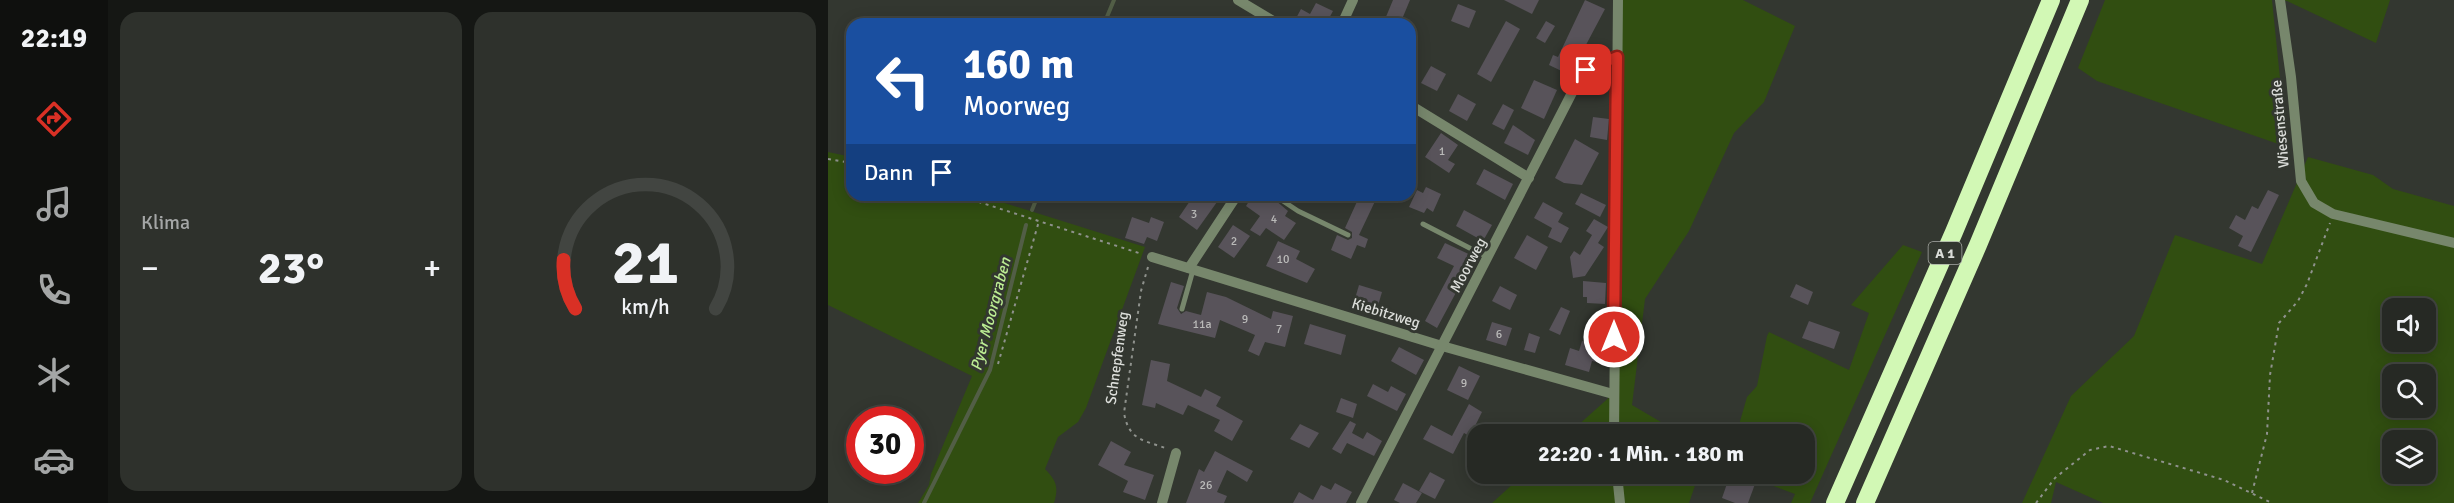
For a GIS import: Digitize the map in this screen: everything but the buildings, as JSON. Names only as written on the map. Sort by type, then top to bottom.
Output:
[{"type":"highway","name":"A 1","points":[[1835,503],[1959,221],[2051,0]]},
{"type":"highway","name":"A 1","points":[[1865,503],[2029,126],[2080,0]]},
{"type":"street","points":[[1238,0],[1268,18]]},
{"type":"street","points":[[1345,18],[1353,0]]},
{"type":"street","points":[[1614,424],[1618,0]]},
{"type":"street","name":"Wiesenstraße","points":[[2280,0],[2291,77],[2301,181],[2314,203],[2333,214],[2454,243]]},
{"type":"street","name":"Moorweg","points":[[1361,503],[1561,113],[1586,70],[1617,57]]},
{"type":"street","points":[[1416,109],[1529,178]]},
{"type":"street","points":[[1191,268],[1233,201]]},
{"type":"street","name":"Kiebitzweg","points":[[1152,257],[1442,346],[1613,394]]},
{"type":"street","points":[[1162,503],[1176,453]]},
{"type":"street","points":[[1618,484],[1620,503]]},
{"type":"lane","points":[[1283,201],[1298,211],[1348,235]]},
{"type":"lane","points":[[1423,224],[1488,258]]},
{"type":"lane","points":[[1182,309],[1191,268]]},
{"type":"path","points":[[828,159],[846,162]]},
{"type":"path","points":[[976,201],[1152,257]]},
{"type":"path","points":[[2252,493],[2267,434],[2270,375],[2279,323],[2298,301],[2307,284],[2333,214]]},
{"type":"path","points":[[998,364],[1039,221]]},
{"type":"path","name":"Schnepfenweg","points":[[1152,257],[1142,291],[1124,413],[1126,425],[1132,436],[1176,453]]},
{"type":"path","points":[[2036,503],[2055,478],[2090,450],[2109,446],[2224,480],[2272,503]]},
{"type":"green space","points":[[1618,0],[1743,0],[1795,26],[1764,102],[1734,133],[1689,231],[1645,299],[1632,405],[1664,424],[1579,424],[1613,394]]},
{"type":"green space","points":[[2105,0],[2272,0],[2287,147],[2097,81],[2078,68]]},
{"type":"green space","points":[[2276,0],[2390,0],[2376,43],[2287,1]]},
{"type":"green space","points":[[828,152],[846,156],[846,201],[998,201],[1145,247],[1086,408],[1078,422],[1058,437],[1045,469],[1056,484],[1054,503],[918,503],[929,485],[931,474],[972,376],[828,305]]},
{"type":"green space","points":[[2308,157],[2373,175],[2393,189],[2454,206],[2454,503],[2103,503],[2056,482],[2051,503],[2022,503],[2071,396],[2134,336],[2175,235],[2262,264]]},
{"type":"green space","points":[[1903,245],[1922,252],[1810,503],[1791,503],[1795,494],[1768,484],[1815,484],[1815,424],[1739,424],[1747,397],[1757,386],[1769,332],[1849,370],[1869,313],[1851,305]]},
{"type":"green space","points":[[1513,484],[1696,484],[1689,503],[1492,503]]},
{"type":"waterway","name":"Pyer Moorgraben","points":[[1106,18],[1114,0]]},
{"type":"waterway","name":"Pyer Moorgraben","points":[[1032,210],[1036,201]]},
{"type":"waterway","name":"Pyer Moorgraben","points":[[924,503],[990,370],[1026,225]]},
{"type":"route","points":[[1586,70],[1593,65],[1617,57],[1614,337]]}]
